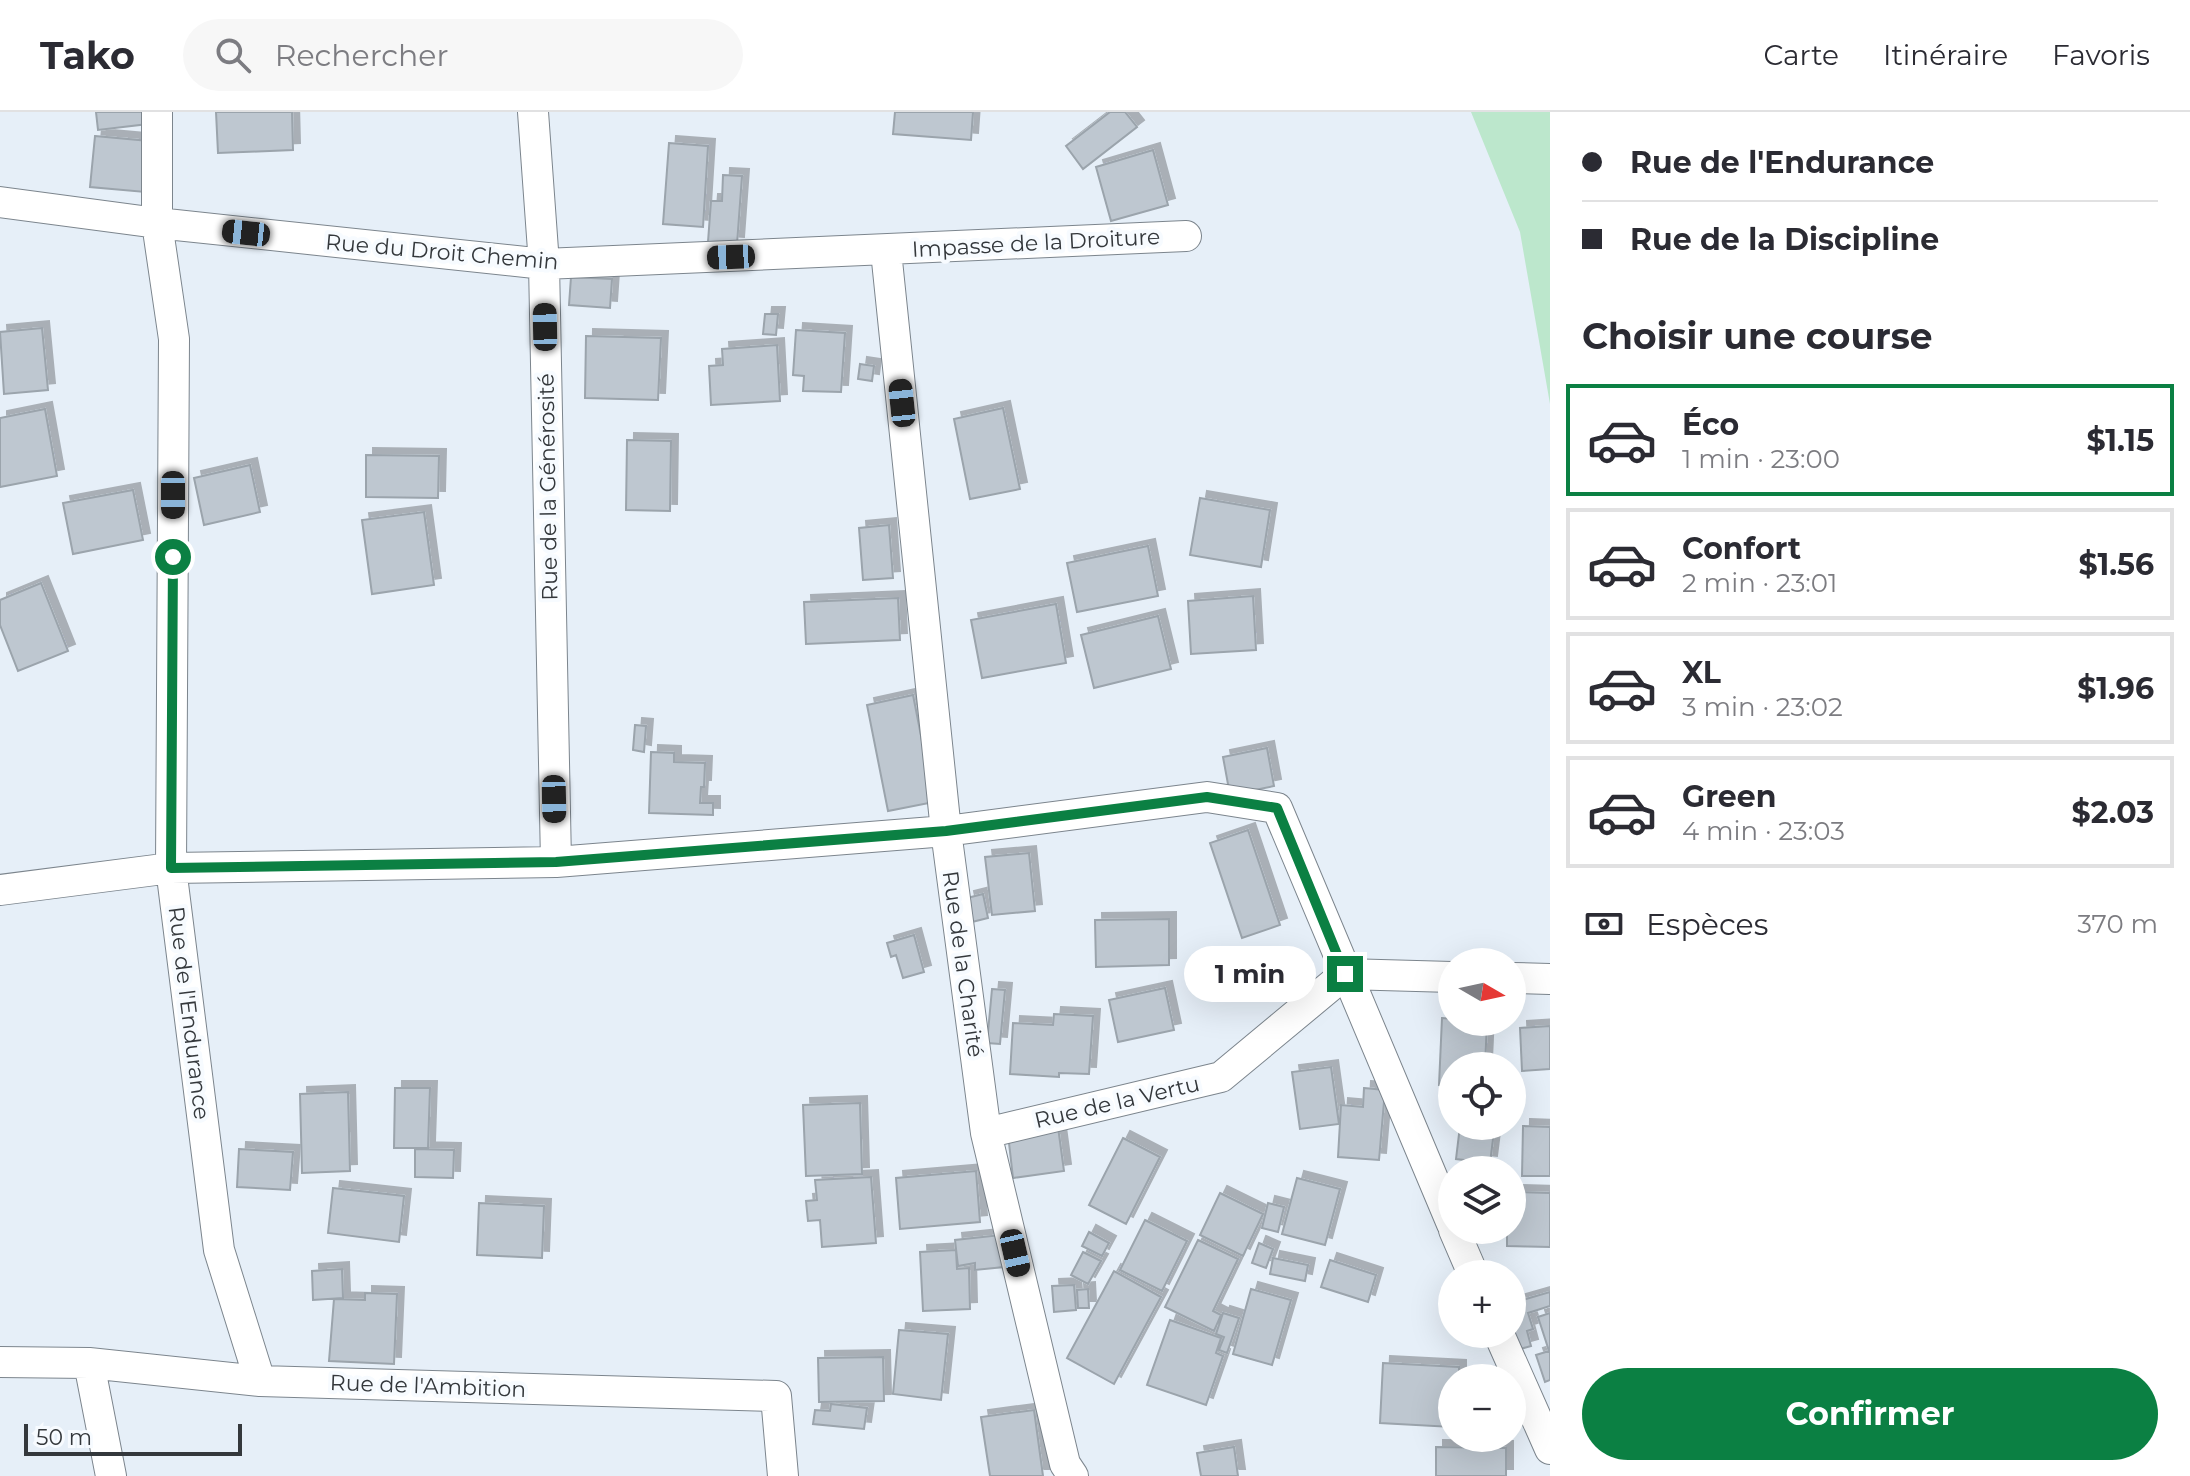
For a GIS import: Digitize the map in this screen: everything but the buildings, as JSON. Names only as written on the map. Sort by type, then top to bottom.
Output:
[{"type":"street","name":"Rue de l'Endurance","points":[[157,112],[157,223],[174,339],[171,868],[219,1250],[260,1381]]},
{"type":"street","name":"Rue de la Générosité","points":[[533,112],[544,264],[556,862]]},
{"type":"street","name":"Rue du Droit Chemin","points":[[0,202],[157,223],[544,264],[886,251]]},
{"type":"street","name":"Impasse de la Droiture","points":[[886,251],[1186,236]]},
{"type":"street","name":"Rue de la Charité","points":[[886,251],[946,831],[986,1133],[1065,1464],[1073,1476]]},
{"type":"street","points":[[0,890],[171,868],[556,862],[946,831],[1207,797],[1277,808],[1438,1191]]},
{"type":"street","points":[[1345,974],[1438,977]]},
{"type":"street","name":"Rue de la Vertu","points":[[986,1133],[1221,1077],[1345,974]]},
{"type":"street","points":[[1526,978],[1550,979]]},
{"type":"street","points":[[1507,1348],[1544,1417],[1550,1449]]},
{"type":"street","name":"Rue de l'Ambition","points":[[0,1362],[89,1363],[260,1381],[776,1396],[783,1476]]},
{"type":"street","points":[[89,1363],[111,1476]]},
{"type":"green space","points":[[1471,112],[1550,112],[1550,404],[1520,232]]},
{"type":"route","points":[[173,557],[171,868],[556,862],[946,831],[1207,797],[1277,808],[1345,974]]}]
